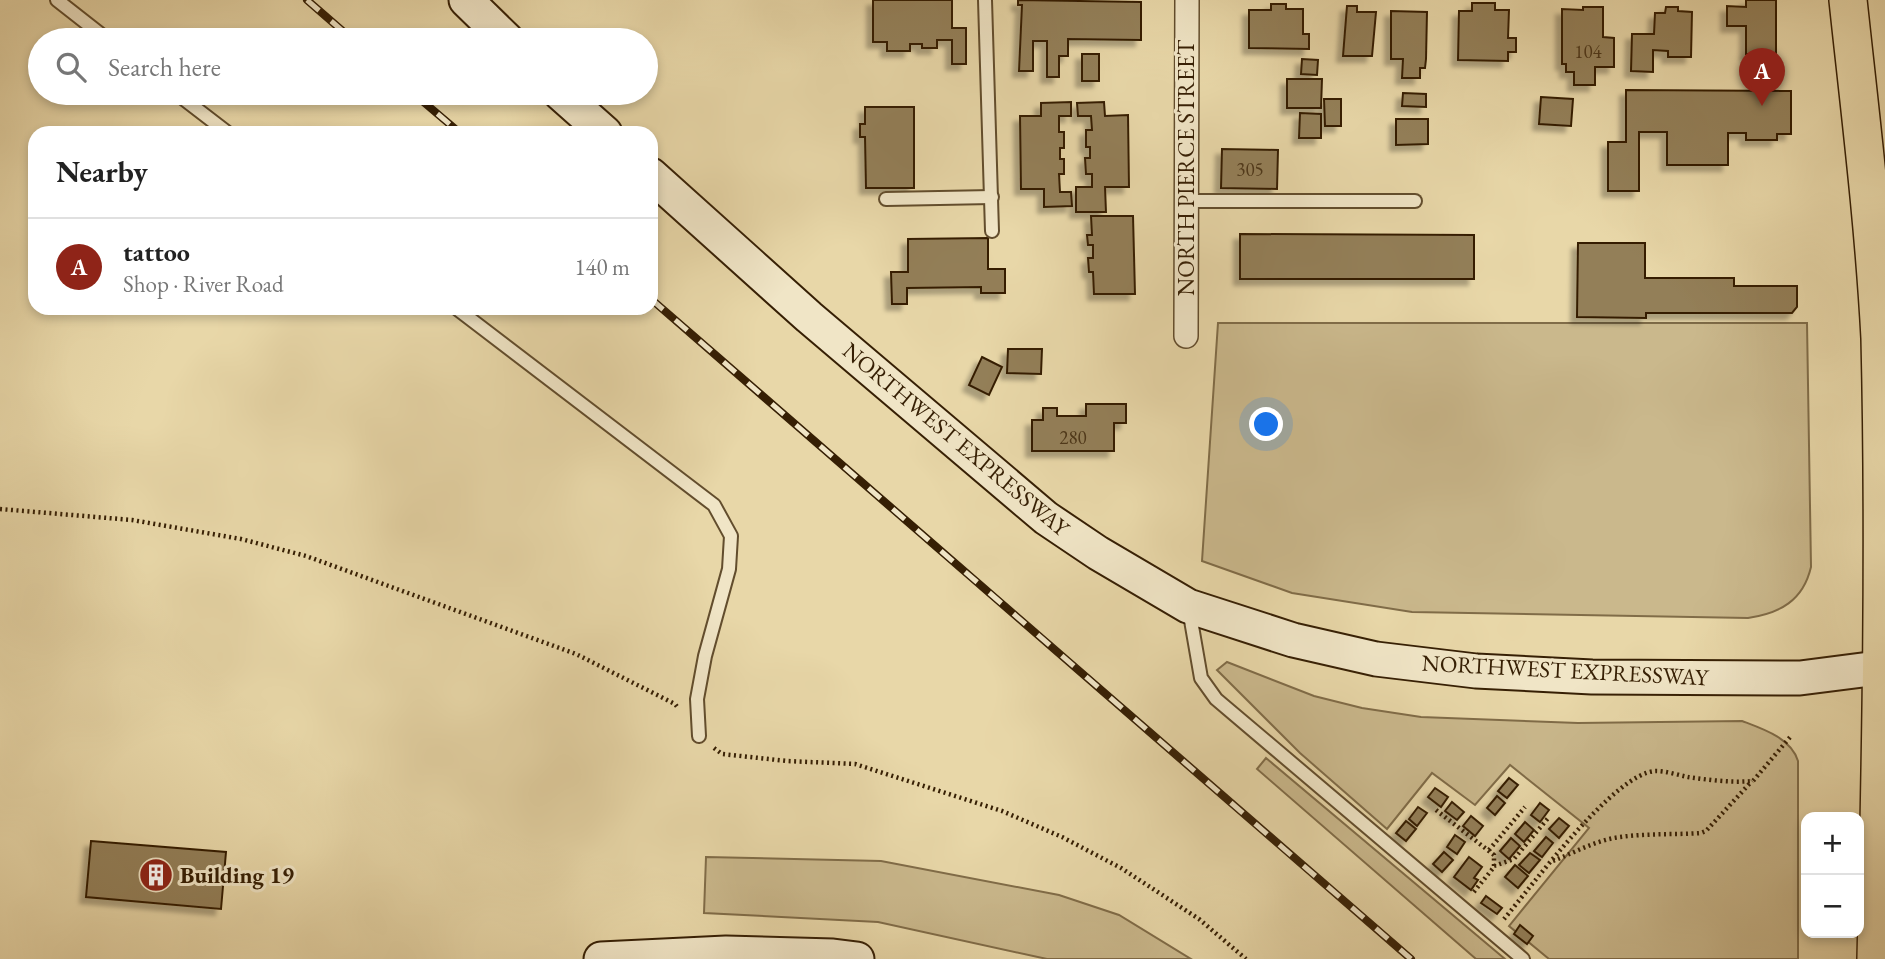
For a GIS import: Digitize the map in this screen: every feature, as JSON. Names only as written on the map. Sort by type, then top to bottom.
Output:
[{"type":"main road","points":[[466,0],[495,28]]},
{"type":"main road","points":[[1849,0],[1882,337],[1884,667],[1876,959]]},
{"type":"main road","points":[[574,105],[597,126]]},
{"type":"main road","name":"NORTHWEST EXPRESSWAY","points":[[658,181],[809,317],[1046,518],[1098,553],[1188,606],[1293,640],[1376,659],[1476,671],[1592,677],[1800,678],[1884,667]]},
{"type":"main road","points":[[601,959],[726,953],[857,959]]},
{"type":"street","name":"NORTH PIERCE STREET","points":[[1186,336],[1187,0]]},
{"type":"lane","points":[[57,0],[93,28]]},
{"type":"lane","points":[[985,0],[992,231]]},
{"type":"lane","points":[[192,105],[219,126]]},
{"type":"lane","points":[[886,199],[992,197]]},
{"type":"lane","points":[[1186,201],[1415,201]]},
{"type":"lane","points":[[465,315],[714,505],[731,536],[729,569],[705,656],[697,699],[699,736]]},
{"type":"lane","points":[[1188,606],[1201,678],[1216,699],[1523,959]]},
{"type":"path","points":[[0,509],[132,520],[241,539],[306,556],[576,654],[675,704],[699,736],[722,754],[787,761],[855,764],[1002,811],[1062,837],[1121,868],[1199,919],[1246,959]]},
{"type":"path","points":[[1552,862],[1592,844],[1614,838],[1706,831],[1791,736]]},
{"type":"path","points":[[1492,933],[1592,815],[1623,785],[1655,771],[1691,777],[1753,781]]},
{"type":"path","points":[[1489,850],[1525,807]]},
{"type":"path","points":[[1436,810],[1489,850],[1494,855],[1494,867]]},
{"type":"path","points":[[1462,907],[1494,867],[1514,859],[1549,817]]},
{"type":"shaded area","points":[[1218,323],[1807,323],[1811,567],[1807,579],[1796,597],[1780,609],[1748,618],[1412,612],[1292,593],[1202,561]]},
{"type":"shaded area","points":[[1227,662],[1314,696],[1362,708],[1421,717],[1578,723],[1742,721],[1767,731],[1783,740],[1798,761],[1798,959],[1549,959],[1509,926],[1589,828],[1510,765],[1475,805],[1432,773],[1387,829],[1300,753],[1217,670]]},
{"type":"shaded area","points":[[1266,758],[1505,959],[1476,959],[1257,769]]},
{"type":"shaded area","points":[[706,857],[881,861],[1059,895],[1119,915],[1191,959],[1047,959],[878,922],[704,913]]},
{"type":"building","points":[[873,0],[952,0],[952,28],[966,28],[966,64],[952,64],[952,40],[937,40],[937,48],[922,48],[922,44],[910,44],[910,51],[887,51],[887,42],[873,42]]},
{"type":"building","points":[[1018,0],[1141,2],[1141,40],[1068,39],[1068,56],[1059,56],[1059,77],[1047,77],[1047,41],[1033,41],[1033,71],[1019,71],[1022,5],[1018,5]]},
{"type":"building","points":[[1746,0],[1776,0],[1776,54],[1746,54],[1746,26],[1727,26],[1727,6],[1746,7]]},
{"type":"building","points":[[1472,3],[1495,3],[1495,10],[1509,10],[1508,38],[1516,38],[1516,52],[1508,52],[1508,61],[1458,60],[1459,11],[1472,11]]},
{"type":"building","points":[[1271,4],[1286,4],[1286,9],[1303,9],[1303,34],[1309,34],[1309,49],[1249,48],[1249,10],[1271,10]]},
{"type":"building","points":[[1347,6],[1357,6],[1357,12],[1376,12],[1372,56],[1343,56]]},
{"type":"building","points":[[1583,7],[1603,7],[1603,37],[1614,38],[1614,67],[1595,67],[1595,85],[1574,85],[1574,72],[1566,72],[1566,64],[1562,64],[1562,9],[1583,10]]},
{"type":"building","points":[[1666,7],[1678,7],[1678,11],[1692,12],[1691,57],[1668,57],[1668,51],[1653,50],[1653,72],[1631,71],[1632,34],[1654,34],[1655,13],[1665,13]]},
{"type":"building","points":[[1391,11],[1427,12],[1426,59],[1425,68],[1420,68],[1420,78],[1402,78],[1403,59],[1391,59]]},
{"type":"building","points":[[1082,54],[1099,54],[1099,81],[1082,81]]},
{"type":"building","points":[[1302,59],[1318,60],[1317,75],[1301,74]]},
{"type":"building","points":[[1287,79],[1322,79],[1321,108],[1287,108]]},
{"type":"building","points":[[1626,90],[1791,91],[1791,134],[1777,134],[1777,140],[1746,140],[1746,133],[1728,133],[1728,165],[1667,165],[1667,132],[1639,132],[1639,191],[1608,191],[1608,142],[1626,142]]},
{"type":"building","points":[[1403,93],[1426,94],[1426,107],[1402,106]]},
{"type":"building","points":[[1541,97],[1573,99],[1571,126],[1539,124]]},
{"type":"building","points":[[1324,99],[1341,99],[1341,126],[1325,126]]},
{"type":"building","points":[[1071,102],[1071,116],[1059,116],[1059,132],[1064,132],[1064,148],[1060,148],[1060,159],[1064,159],[1064,174],[1059,174],[1060,192],[1071,192],[1072,206],[1044,207],[1044,189],[1021,189],[1020,116],[1041,116],[1041,103]]},
{"type":"building","points":[[1104,102],[1105,116],[1128,115],[1129,187],[1105,187],[1106,212],[1076,212],[1076,187],[1092,187],[1092,174],[1086,174],[1085,158],[1090,158],[1090,147],[1086,147],[1086,130],[1092,130],[1091,116],[1078,116],[1077,103]]},
{"type":"building","points":[[865,107],[914,107],[914,188],[866,188],[865,137],[860,137],[860,124],[865,124]]},
{"type":"building","points":[[1300,113],[1321,114],[1321,138],[1299,138]]},
{"type":"building","points":[[1396,119],[1428,119],[1428,144],[1396,145]]},
{"type":"building","points":[[1222,149],[1278,150],[1277,189],[1221,188]]},
{"type":"building","points":[[1091,216],[1133,216],[1135,294],[1094,294],[1093,272],[1089,272],[1088,258],[1093,258],[1093,245],[1088,245],[1087,235],[1092,235]]},
{"type":"building","points":[[1240,234],[1474,235],[1474,279],[1240,279]]},
{"type":"building","points":[[988,238],[988,269],[1005,269],[1005,293],[981,293],[981,287],[907,288],[907,304],[892,304],[891,272],[908,272],[908,239]]},
{"type":"building","points":[[1578,243],[1645,243],[1645,278],[1734,278],[1734,286],[1797,286],[1797,307],[1792,313],[1646,313],[1646,318],[1577,317]]},
{"type":"building","points":[[1008,349],[1042,349],[1041,374],[1007,373]]},
{"type":"building","points":[[982,357],[1002,367],[989,395],[969,385]]},
{"type":"building","points":[[1086,404],[1126,404],[1126,423],[1114,423],[1114,451],[1032,451],[1032,420],[1043,420],[1043,408],[1057,408],[1057,416],[1086,416]]},
{"type":"building","points":[[1509,778],[1518,785],[1507,798],[1498,791]]},
{"type":"building","points":[[1435,788],[1448,797],[1441,807],[1428,797]]},
{"type":"building","points":[[1497,796],[1505,803],[1495,815],[1487,808]]},
{"type":"building","points":[[1452,802],[1464,812],[1457,820],[1445,811]]},
{"type":"building","points":[[1540,803],[1549,810],[1540,822],[1531,815]]},
{"type":"building","points":[[1418,807],[1427,813],[1417,826],[1409,819]]},
{"type":"building","points":[[1471,816],[1483,826],[1475,836],[1463,826]]},
{"type":"building","points":[[1559,818],[1569,826],[1559,838],[1549,829]]},
{"type":"building","points":[[1406,821],[1416,829],[1406,841],[1396,833]]},
{"type":"building","points":[[1525,822],[1534,830],[1524,842],[1515,834]]},
{"type":"building","points":[[1455,835],[1465,842],[1457,854],[1447,847]]},
{"type":"building","points":[[1546,837],[1553,843],[1542,857],[1534,851]]},
{"type":"building","points":[[1511,838],[1520,846],[1509,859],[1500,851]]},
{"type":"building","name":"Building 19","points":[[91,841],[226,852],[221,909],[86,897]]},
{"type":"building","points":[[1444,852],[1453,860],[1442,872],[1433,864]]},
{"type":"building","points":[[1530,853],[1540,860],[1529,873],[1519,865]]},
{"type":"building","points":[[1469,857],[1482,867],[1474,878],[1478,880],[1471,890],[1454,877]]},
{"type":"building","points":[[1515,865],[1528,876],[1518,888],[1505,877]]},
{"type":"building","points":[[1486,896],[1502,908],[1497,914],[1481,903]]},
{"type":"building","points":[[1520,925],[1533,936],[1527,944],[1514,934]]},
{"type":"railway","points":[[307,0],[339,28]]},
{"type":"railway","points":[[427,105],[452,126]]},
{"type":"railway","points":[[658,305],[1411,959]]},
{"type":"place","name":"tattoo","points":[[1762,106]]},
{"type":"place","name":"Building 19","points":[[156,875]]}]
